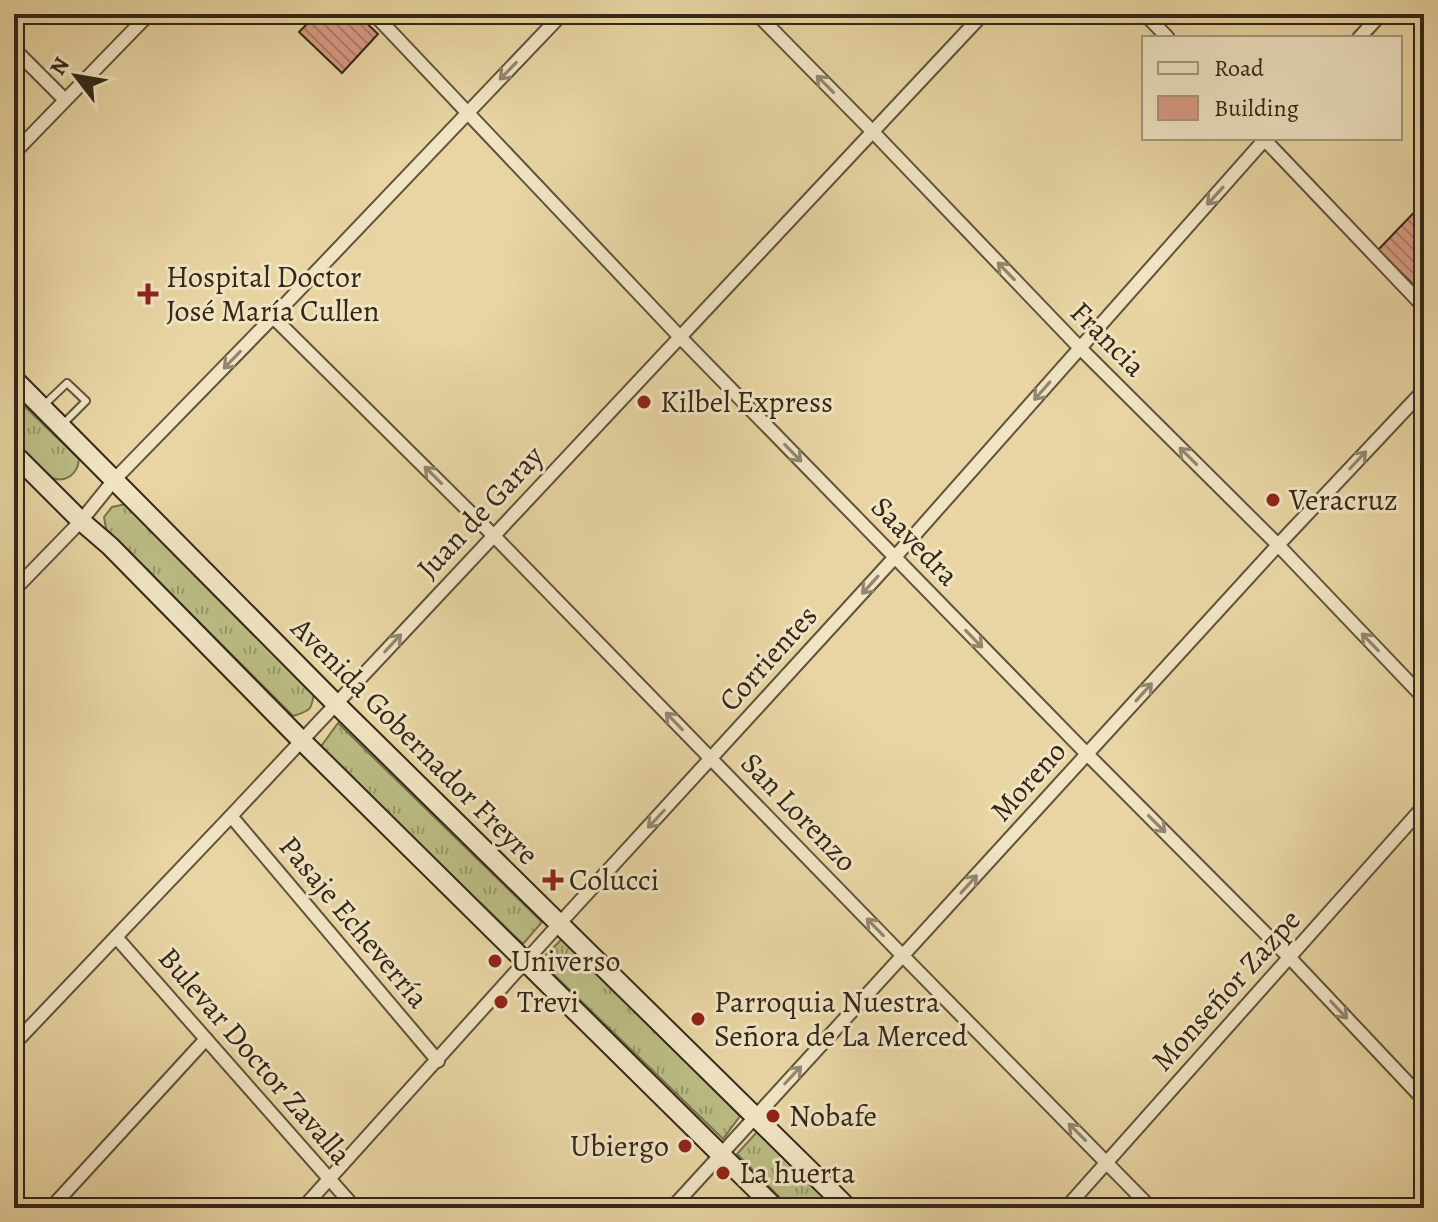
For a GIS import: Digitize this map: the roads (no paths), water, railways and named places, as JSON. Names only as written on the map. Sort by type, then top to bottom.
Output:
[{"type":"main road","name":"Avenida Gobernador Freyre","points":[[14,379],[336,704],[848,1208]]},
{"type":"main road","points":[[14,454],[775,1208]]},
{"type":"street","points":[[14,153],[149,14]]},
{"type":"street","name":"Saavedra","points":[[374,14],[680,337],[1290,958],[1424,1100]]},
{"type":"street","points":[[14,590],[81,521],[114,480],[562,14]]},
{"type":"street","name":"Francia","points":[[757,14],[1424,698]]},
{"type":"street","name":"Juan de Garay","points":[[14,1044],[983,14]]},
{"type":"street","points":[[1145,14],[1166,36]]},
{"type":"street","points":[[1361,36],[1381,14]]},
{"type":"street","points":[[14,49],[65,100]]},
{"type":"street","name":"Corrientes","points":[[303,1208],[895,557],[1264,140]]},
{"type":"street","points":[[1266,140],[1424,307]]},
{"type":"street","name":"San Lorenzo","points":[[273,317],[494,536],[1151,1208]]},
{"type":"street","name":"Moreno","points":[[672,1208],[1278,545],[1424,390]]},
{"type":"street","name":"Monseñor Zazpe","points":[[1066,1208],[1424,806]]},
{"type":"street","name":"Pasaje Echeverría","points":[[231,816],[438,1061]]},
{"type":"street","name":"Bulevar Doctor Zavalla","points":[[116,937],[355,1208]]},
{"type":"street","points":[[51,1208],[206,1039]]},
{"type":"lane","points":[[42,407],[67,383],[86,401],[61,426]]},
{"type":"place","name":"Hospital Doctor José María Cullen","points":[[148,294]]},
{"type":"place","name":"Kilbel Express","points":[[644,402]]},
{"type":"place","name":"Veracruz","points":[[1273,500]]},
{"type":"place","name":"Colucci","points":[[553,880]]},
{"type":"place","name":"Universo","points":[[495,961]]},
{"type":"place","name":"Trevi","points":[[501,1002]]},
{"type":"place","name":"Parroquia Nuestra Señora de La Merced","points":[[698,1019]]},
{"type":"place","name":"Nobafe","points":[[773,1116]]},
{"type":"place","name":"Ubiergo","points":[[685,1146]]},
{"type":"place","name":"La huerta","points":[[723,1173]]}]
